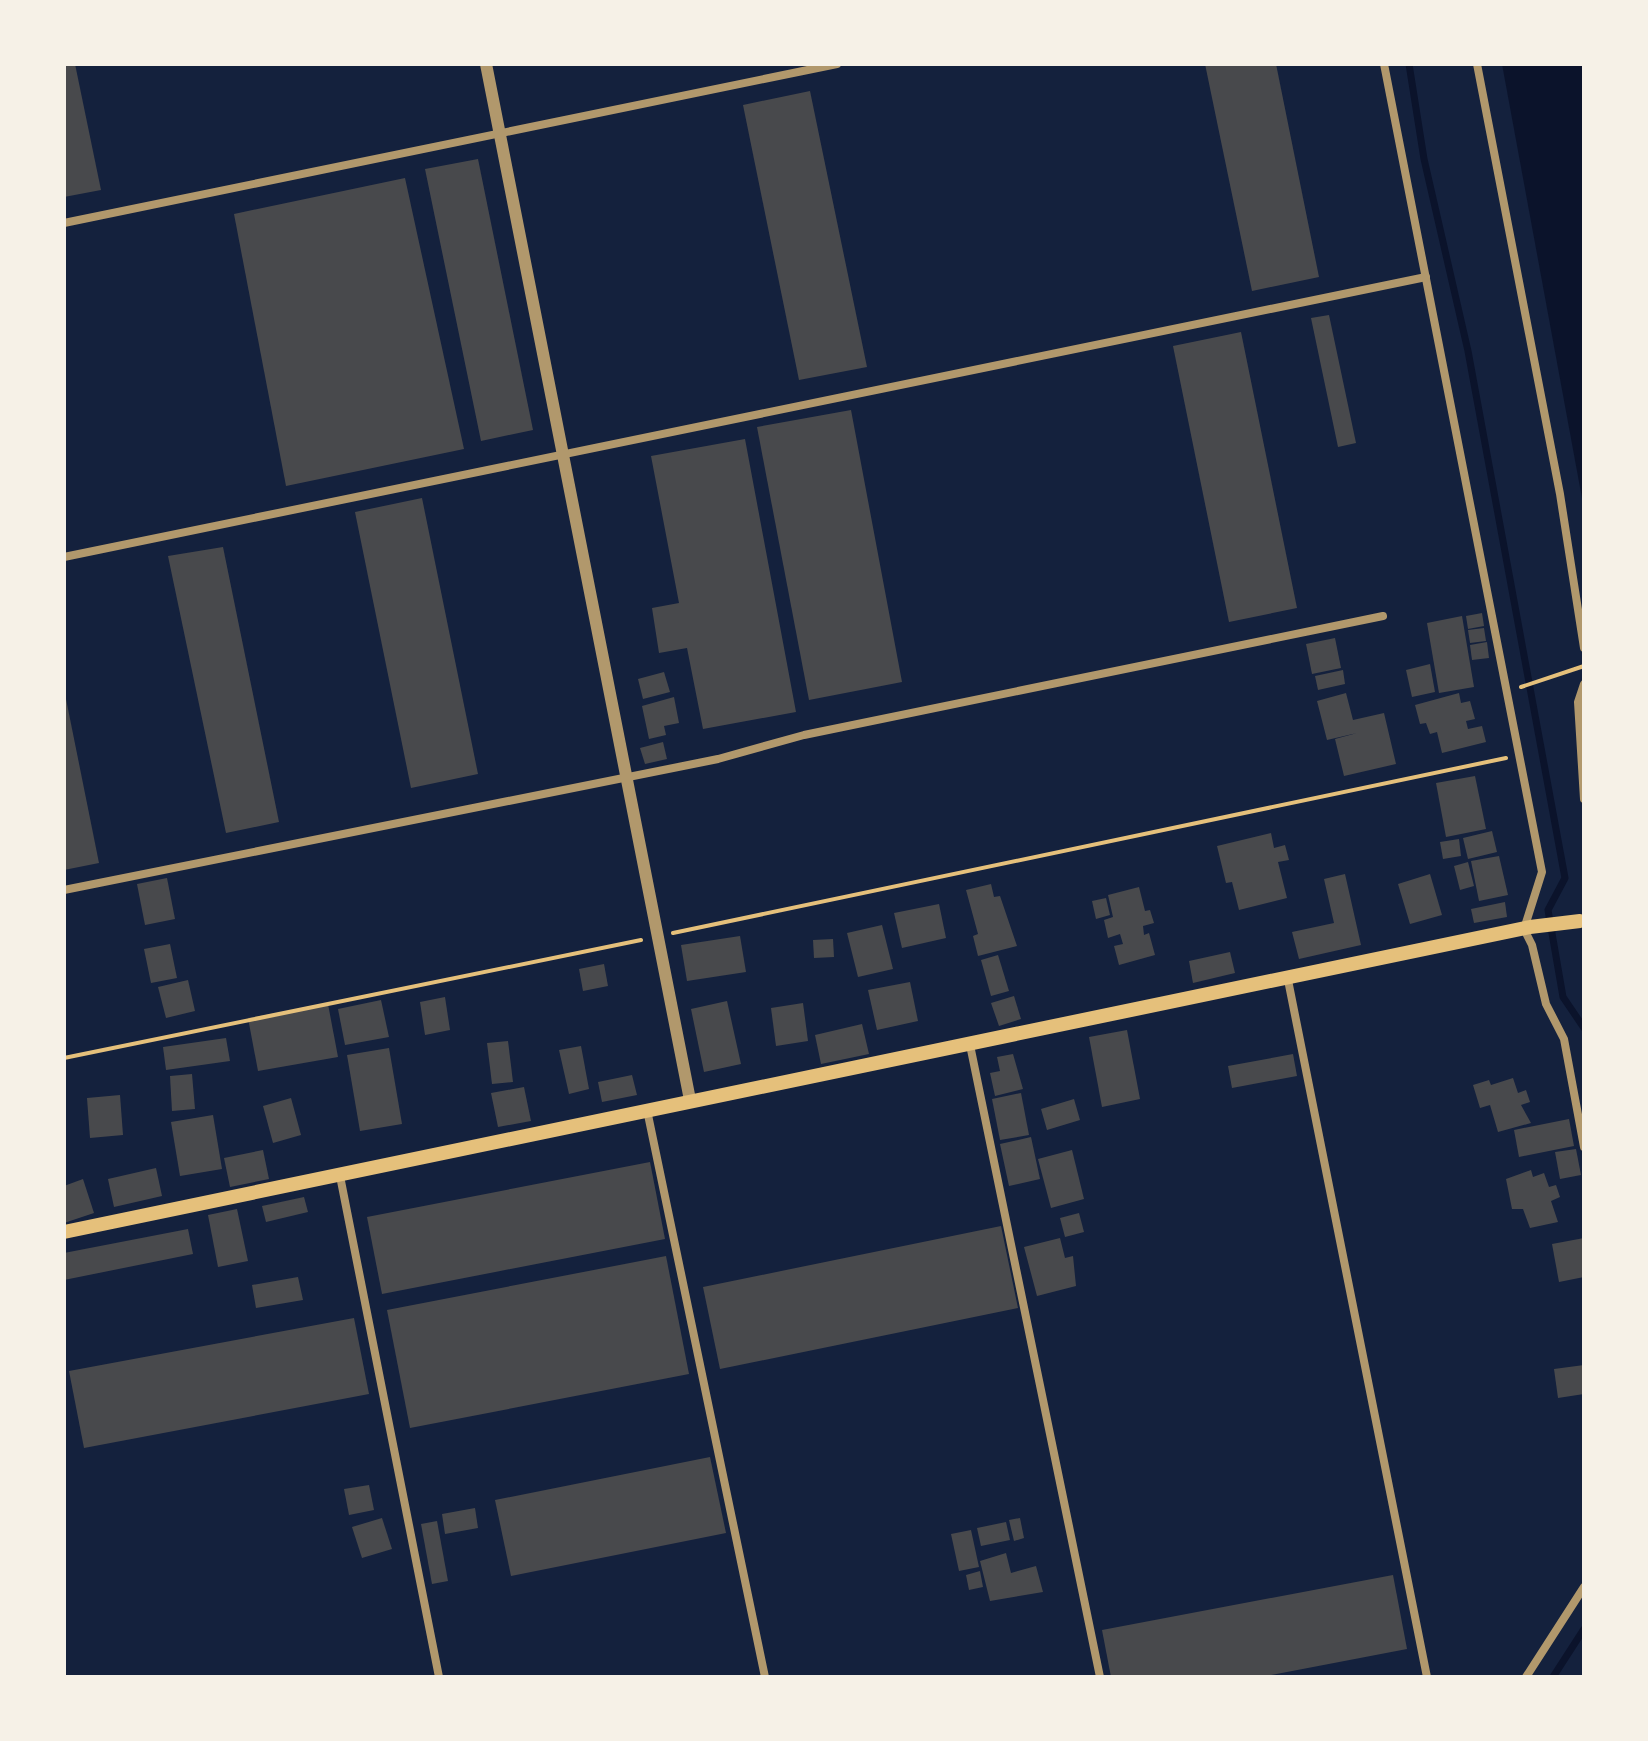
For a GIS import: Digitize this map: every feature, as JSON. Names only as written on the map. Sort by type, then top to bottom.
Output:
[{"type":"main road","points":[[64,1232],[690,1100],[1583,919]]},
{"type":"street","points":[[486,64],[690,1100]]},
{"type":"street","points":[[64,223],[837,64]]},
{"type":"street","points":[[1384,64],[1542,872],[1527,928],[1546,1004],[1564,1039],[1584,1147]]},
{"type":"street","points":[[1477,64],[1560,494],[1584,648]]},
{"type":"street","points":[[64,557],[1426,277]]},
{"type":"street","points":[[64,890],[718,759],[804,735],[1383,616]]},
{"type":"street","points":[[1584,684],[1578,702],[1584,799]]},
{"type":"street","points":[[1288,980],[1427,1677]]},
{"type":"street","points":[[970,1045],[1100,1677]]},
{"type":"street","points":[[647,1110],[765,1677]]},
{"type":"street","points":[[340,1176],[439,1677]]},
{"type":"street","points":[[1526,1677],[1584,1587]]},
{"type":"path","points":[[1532,683],[1584,666]]},
{"type":"path","points":[[64,1058],[1520,755]]},
{"type":"water","points":[[1502,64],[1584,64],[1584,509]]},
{"type":"building","points":[[64,64],[75,64],[101,190],[64,197]]},
{"type":"building","points":[[1205,64],[1276,64],[1319,277],[1252,291]]},
{"type":"building","points":[[810,91],[867,367],[799,380],[743,105]]},
{"type":"building","points":[[478,159],[533,430],[481,441],[425,169]]},
{"type":"building","points":[[405,178],[464,449],[286,486],[234,214]]},
{"type":"building","points":[[1329,315],[1356,443],[1338,447],[1311,318]]},
{"type":"building","points":[[1241,332],[1297,608],[1229,622],[1173,346]]},
{"type":"building","points":[[851,410],[902,682],[809,700],[757,427]]},
{"type":"building","points":[[745,439],[796,712],[703,729],[687,648],[659,653],[652,608],[679,603],[651,456]]},
{"type":"building","points":[[422,498],[478,774],[411,788],[355,512]]},
{"type":"building","points":[[223,547],[279,822],[226,833],[168,556]]},
{"type":"building","points":[[1482,613],[1484,626],[1468,629],[1466,616]]},
{"type":"building","points":[[1462,616],[1474,687],[1439,693],[1427,623]]},
{"type":"building","points":[[1484,628],[1486,641],[1470,643],[1468,630]]},
{"type":"building","points":[[1335,638],[1341,668],[1312,674],[1306,644]]},
{"type":"building","points":[[1487,642],[1489,658],[1472,660],[1470,645]]},
{"type":"building","points":[[1430,664],[1435,692],[1412,697],[1406,670]]},
{"type":"building","points":[[1343,670],[1345,684],[1318,690],[1315,676]]},
{"type":"building","points":[[664,672],[670,692],[643,699],[638,679]]},
{"type":"building","points":[[64,689],[99,863],[64,870]]},
{"type":"building","points":[[1346,693],[1353,720],[1384,713],[1396,764],[1344,776],[1335,739],[1357,733],[1327,740],[1317,701]]},
{"type":"building","points":[[1459,693],[1461,703],[1470,701],[1475,719],[1466,721],[1468,729],[1482,726],[1486,742],[1442,753],[1437,732],[1430,734],[1426,723],[1420,724],[1415,705]]},
{"type":"building","points":[[674,697],[679,723],[664,726],[666,735],[649,739],[642,706]]},
{"type":"building","points":[[663,742],[667,759],[645,764],[640,748]]},
{"type":"building","points":[[1475,776],[1486,829],[1446,837],[1436,783]]},
{"type":"building","points":[[1492,831],[1497,852],[1468,859],[1463,838]]},
{"type":"building","points":[[1271,833],[1274,848],[1285,845],[1289,860],[1278,862],[1287,898],[1239,910],[1232,882],[1226,883],[1217,846]]},
{"type":"building","points":[[1459,839],[1461,856],[1443,859],[1440,842]]},
{"type":"building","points":[[1499,856],[1508,895],[1479,901],[1471,861]]},
{"type":"building","points":[[1468,862],[1474,886],[1460,890],[1454,866]]},
{"type":"building","points":[[1345,874],[1361,945],[1299,959],[1292,932],[1334,923],[1324,879]]},
{"type":"building","points":[[1430,874],[1442,915],[1410,924],[1398,884]]},
{"type":"building","points":[[167,878],[175,919],[145,925],[137,884]]},
{"type":"building","points":[[991,884],[994,897],[1000,896],[1017,946],[978,956],[973,936],[978,934],[966,890]]},
{"type":"building","points":[[1139,887],[1145,911],[1150,910],[1154,923],[1143,926],[1144,935],[1149,933],[1155,955],[1119,965],[1114,946],[1123,944],[1120,934],[1108,938],[1104,920],[1113,917],[1108,895]]},
{"type":"building","points":[[1106,898],[1110,915],[1096,919],[1092,901]]},
{"type":"building","points":[[1505,902],[1507,917],[1474,923],[1471,909]]},
{"type":"building","points":[[939,904],[946,938],[902,948],[894,913]]},
{"type":"building","points":[[882,925],[893,969],[858,977],[847,933]]},
{"type":"building","points":[[740,936],[746,972],[687,981],[681,945]]},
{"type":"building","points":[[833,939],[834,957],[814,958],[813,940]]},
{"type":"building","points":[[170,944],[177,978],[151,983],[144,949]]},
{"type":"building","points":[[1230,952],[1235,973],[1193,983],[1189,961]]},
{"type":"building","points":[[998,955],[1009,991],[991,996],[981,960]]},
{"type":"building","points":[[604,964],[608,986],[583,991],[579,969]]},
{"type":"building","points":[[188,980],[195,1011],[166,1018],[158,987]]},
{"type":"building","points":[[910,982],[918,1021],[877,1030],[868,990]]},
{"type":"building","points":[[1014,996],[1021,1019],[999,1026],[991,1003]]},
{"type":"building","points":[[445,997],[450,1030],[425,1035],[420,1002]]},
{"type":"building","points":[[381,1000],[389,1037],[345,1045],[338,1009]]},
{"type":"building","points":[[727,1001],[741,1064],[704,1072],[691,1009]]},
{"type":"building","points":[[803,1003],[808,1041],[776,1046],[771,1008]]},
{"type":"building","points":[[328,1004],[338,1057],[258,1071],[248,1018]]},
{"type":"building","points":[[862,1024],[869,1054],[821,1064],[815,1035]]},
{"type":"building","points":[[1127,1030],[1140,1099],[1102,1107],[1089,1037]]},
{"type":"building","points":[[226,1038],[230,1061],[166,1070],[163,1047]]},
{"type":"building","points":[[508,1041],[513,1082],[492,1084],[487,1043]]},
{"type":"building","points":[[581,1046],[589,1089],[569,1094],[559,1050]]},
{"type":"building","points":[[389,1048],[402,1124],[360,1131],[347,1055]]},
{"type":"building","points":[[1013,1054],[1023,1089],[995,1096],[990,1073],[1000,1071],[997,1057]]},
{"type":"building","points":[[1293,1054],[1297,1076],[1232,1088],[1228,1066]]},
{"type":"building","points":[[192,1074],[195,1109],[172,1111],[170,1076]]},
{"type":"building","points":[[632,1075],[637,1095],[602,1102],[598,1082]]},
{"type":"building","points":[[1513,1078],[1518,1093],[1526,1090],[1530,1102],[1521,1105],[1531,1123],[1498,1132],[1490,1105],[1480,1108],[1473,1085],[1489,1080],[1491,1085]]},
{"type":"building","points":[[524,1087],[531,1121],[498,1127],[491,1093]]},
{"type":"building","points":[[1021,1093],[1029,1135],[1000,1140],[992,1099]]},
{"type":"building","points":[[120,1095],[123,1135],[90,1138],[87,1098]]},
{"type":"building","points":[[291,1098],[301,1135],[273,1143],[263,1106]]},
{"type":"building","points":[[1074,1099],[1080,1120],[1047,1130],[1041,1109]]},
{"type":"building","points":[[213,1115],[222,1169],[180,1176],[171,1122]]},
{"type":"building","points":[[1569,1119],[1574,1146],[1519,1157],[1514,1130]]},
{"type":"building","points":[[1031,1137],[1040,1179],[1009,1186],[1000,1144]]},
{"type":"building","points":[[1576,1149],[1581,1175],[1560,1179],[1555,1152]]},
{"type":"building","points":[[263,1150],[269,1179],[230,1187],[224,1158]]},
{"type":"building","points":[[1072,1150],[1084,1199],[1051,1208],[1038,1159]]},
{"type":"building","points":[[650,1162],[665,1239],[382,1294],[367,1217]]},
{"type":"building","points":[[156,1168],[162,1196],[114,1207],[108,1179]]},
{"type":"building","points":[[1531,1170],[1533,1177],[1544,1173],[1549,1187],[1556,1185],[1560,1197],[1551,1201],[1558,1222],[1530,1228],[1523,1209],[1512,1209],[1506,1179]]},
{"type":"building","points":[[83,1179],[94,1213],[64,1223],[64,1186]]},
{"type":"building","points":[[304,1197],[308,1212],[266,1222],[262,1206]]},
{"type":"building","points":[[237,1209],[248,1261],[218,1267],[208,1215]]},
{"type":"building","points":[[1079,1213],[1084,1232],[1065,1237],[1060,1218]]},
{"type":"building","points":[[1001,1226],[1018,1308],[720,1369],[703,1287]]},
{"type":"building","points":[[188,1229],[193,1254],[64,1280],[64,1253]]},
{"type":"building","points":[[1060,1238],[1065,1258],[1073,1256],[1076,1286],[1037,1296],[1024,1247]]},
{"type":"building","points":[[1584,1238],[1584,1277],[1559,1282],[1552,1244]]},
{"type":"building","points":[[666,1256],[689,1374],[410,1428],[387,1310]]},
{"type":"building","points":[[298,1277],[303,1300],[256,1308],[252,1285]]},
{"type":"building","points":[[354,1318],[369,1394],[84,1448],[69,1371]]},
{"type":"building","points":[[1584,1365],[1584,1394],[1558,1398],[1554,1369]]},
{"type":"building","points":[[710,1457],[726,1533],[511,1576],[495,1500]]},
{"type":"building","points":[[369,1485],[374,1510],[349,1515],[344,1489]]},
{"type":"building","points":[[475,1508],[478,1528],[445,1534],[442,1514]]},
{"type":"building","points":[[382,1518],[392,1549],[362,1558],[352,1527]]},
{"type":"building","points":[[1020,1518],[1024,1538],[1014,1541],[1009,1520]]},
{"type":"building","points":[[437,1521],[448,1581],[432,1584],[421,1524]]},
{"type":"building","points":[[1006,1522],[1010,1540],[981,1546],[977,1528]]},
{"type":"building","points":[[971,1530],[979,1567],[959,1571],[951,1534]]},
{"type":"building","points":[[1006,1553],[1011,1573],[1036,1566],[1043,1592],[990,1601],[980,1561]]},
{"type":"building","points":[[980,1571],[983,1587],[969,1590],[966,1575]]},
{"type":"building","points":[[1393,1575],[1407,1649],[1261,1677],[1111,1677],[1102,1630]]},
{"type":"waterway","points":[[1409,64],[1424,159],[1468,351],[1565,878],[1548,910],[1563,997],[1584,1028]]},
{"type":"waterway","points":[[1553,1677],[1584,1629]]}]
